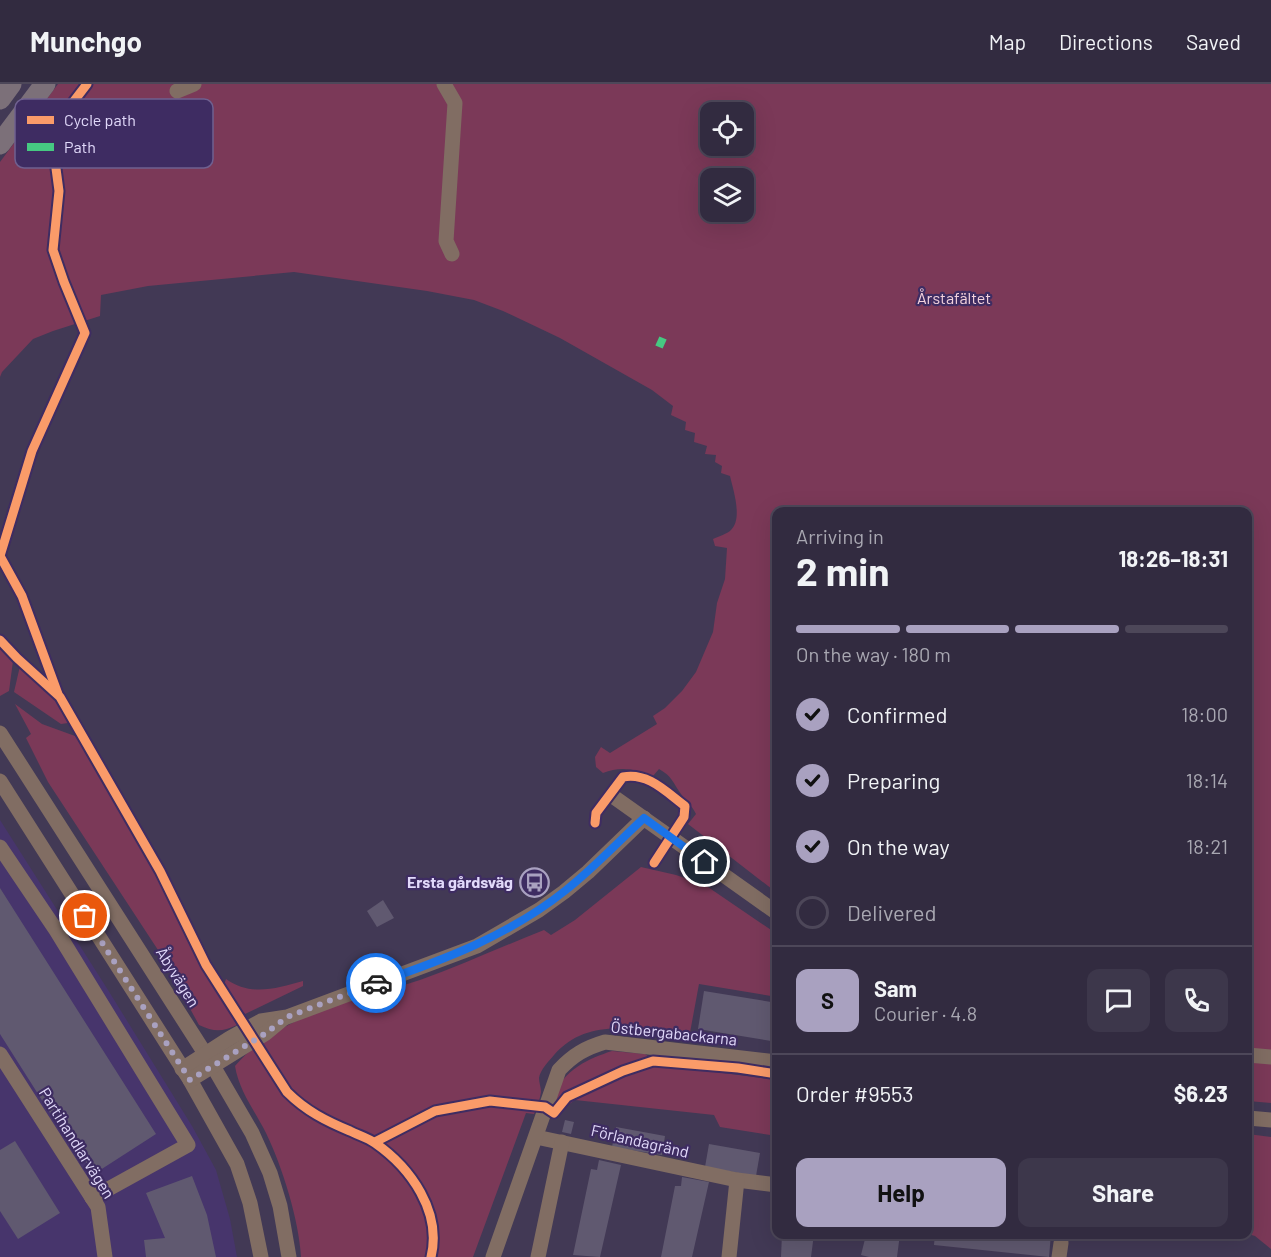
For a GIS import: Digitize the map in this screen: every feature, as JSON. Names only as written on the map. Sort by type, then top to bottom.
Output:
[{"type":"highway","points":[[0,99],[11,84]]},
{"type":"highway","points":[[34,99],[45,84]]},
{"type":"highway","points":[[0,144],[15,124]]},
{"type":"street","points":[[177,91],[194,84]]},
{"type":"street","points":[[444,84],[455,103],[446,241],[452,254]]},
{"type":"street","name":"Åbyvägen","points":[[0,733],[209,1060],[252,1133],[270,1173],[280,1206],[288,1257]]},
{"type":"street","points":[[0,781],[186,1075],[237,1164],[250,1203],[261,1257]]},
{"type":"street","points":[[611,795],[772,909]]},
{"type":"street","points":[[186,1075],[209,1060],[266,1033],[287,1017],[477,946],[539,910],[564,892],[644,818]]},
{"type":"street","points":[[0,847],[56,930],[188,1145],[92,1198]]},
{"type":"street","name":"Östbergabackarna","points":[[493,1257],[559,1070],[572,1056],[585,1048],[605,1042],[772,1061]]},
{"type":"street","name":"Partihandlarvägen","points":[[0,1054],[98,1207],[105,1257]]},
{"type":"street","points":[[1252,1055],[1271,1057]]},
{"type":"street","points":[[1252,1118],[1271,1120]]},
{"type":"street","name":"Förlandagränd","points":[[536,1137],[737,1180],[772,1184]]},
{"type":"street","points":[[538,1257],[562,1143]]},
{"type":"street","points":[[729,1257],[737,1180]]},
{"type":"shaded area","points":[[0,820],[192,1126],[216,1170],[230,1219],[237,1257],[0,1257]]},
{"type":"green space","name":"Årstafältet","points":[[58,84],[1271,84],[1271,1103],[1252,1101],[1252,507],[772,507],[772,889],[688,824],[696,814],[667,774],[659,769],[653,776],[628,769],[603,773],[596,767],[595,757],[601,747],[610,753],[657,724],[653,716],[682,691],[696,672],[713,632],[717,603],[725,579],[727,548],[715,546],[713,539],[731,530],[736,519],[736,504],[730,476],[721,473],[722,466],[715,462],[716,455],[705,454],[707,446],[694,442],[695,433],[685,430],[686,422],[671,415],[673,406],[652,390],[560,338],[474,300],[294,272],[148,286],[101,295],[100,316],[33,339],[0,377],[0,162],[15,142],[15,168],[213,168],[213,99],[47,99]]},
{"type":"green space","points":[[0,648],[13,661],[9,691],[0,696]]},
{"type":"green space","points":[[20,666],[51,694],[68,723],[61,724],[14,692]]},
{"type":"green space","points":[[15,704],[42,724],[75,736],[89,756],[161,879],[195,953],[237,1025],[218,1030],[199,1025],[158,950],[48,782],[26,738],[31,734]]},
{"type":"green space","points":[[641,867],[705,885],[772,931],[772,996],[699,984],[689,1038],[617,1028],[584,1034],[568,1042],[541,1072],[539,1078],[541,1092],[537,1106],[534,1114],[526,1113],[473,1257],[301,1257],[297,1227],[284,1177],[266,1133],[244,1092],[235,1066],[274,1033],[297,1021],[346,1002],[420,980],[544,930],[551,935],[575,920]]},
{"type":"green space","points":[[226,979],[235,985],[254,989],[274,988],[303,981],[303,986],[245,1014],[226,993],[224,985]]},
{"type":"green space","points":[[612,1051],[645,1054],[660,1065],[772,1079],[772,1135],[720,1127],[714,1115],[575,1100],[554,1115],[555,1096],[564,1079],[578,1066]]},
{"type":"green space","points":[[1252,1135],[1271,1137],[1271,1249],[1252,1235]]},
{"type":"building","points":[[0,888],[156,1134],[94,1174],[81,1155],[78,1157],[0,1034]]},
{"type":"building","points":[[383,900],[394,918],[377,927],[367,911]]},
{"type":"building","points":[[704,991],[772,1002],[772,1041],[698,1029]]},
{"type":"building","points":[[565,1120],[574,1122],[571,1134],[562,1132]]},
{"type":"building","points":[[616,1127],[665,1136],[662,1155],[612,1147]]},
{"type":"building","points":[[15,1141],[60,1213],[18,1239],[0,1211],[0,1150]]},
{"type":"building","points":[[709,1144],[760,1153],[756,1176],[705,1167]]},
{"type":"building","points":[[599,1160],[621,1165],[600,1257],[573,1255],[591,1169],[597,1170]]},
{"type":"building","points":[[192,1176],[207,1215],[216,1257],[146,1257],[144,1240],[165,1238],[146,1193]]},
{"type":"building","points":[[682,1177],[709,1182],[692,1257],[661,1257],[675,1186],[681,1186]]},
{"type":"building","points":[[782,1239],[813,1239],[811,1257],[781,1257]]},
{"type":"building","points":[[865,1239],[899,1239],[897,1257],[861,1255]]},
{"type":"building","points":[[935,1239],[1051,1239],[1049,1257],[934,1245]]},
{"type":"marked path","points":[[659,347],[663,338]]},
{"type":"cycle path","points":[[76,99],[87,84]]},
{"type":"cycle path","points":[[0,556],[32,451],[85,333],[53,250],[59,191],[56,168]]},
{"type":"cycle path","points":[[0,556],[22,596],[58,694]]},
{"type":"cycle path","points":[[0,640],[60,697],[160,871],[206,965],[287,1092],[317,1115],[375,1143],[400,1165],[421,1192],[432,1224],[431,1257]]},
{"type":"cycle path","points":[[595,823],[596,813],[623,777],[641,777],[664,789],[685,806],[684,817],[654,863]]},
{"type":"cycle path","points":[[375,1142],[435,1111],[490,1101],[545,1107],[554,1113],[567,1097],[623,1071],[653,1061],[772,1073]]},
{"type":"way so far","points":[[85,916],[190,1080],[266,1033],[287,1017],[376,983]]},
{"type":"place","name":"Ersta gårdsväg","points":[[534,882]]},
{"type":"route","points":[[376,983],[477,946],[539,910],[588,872],[644,818],[705,862]]}]
